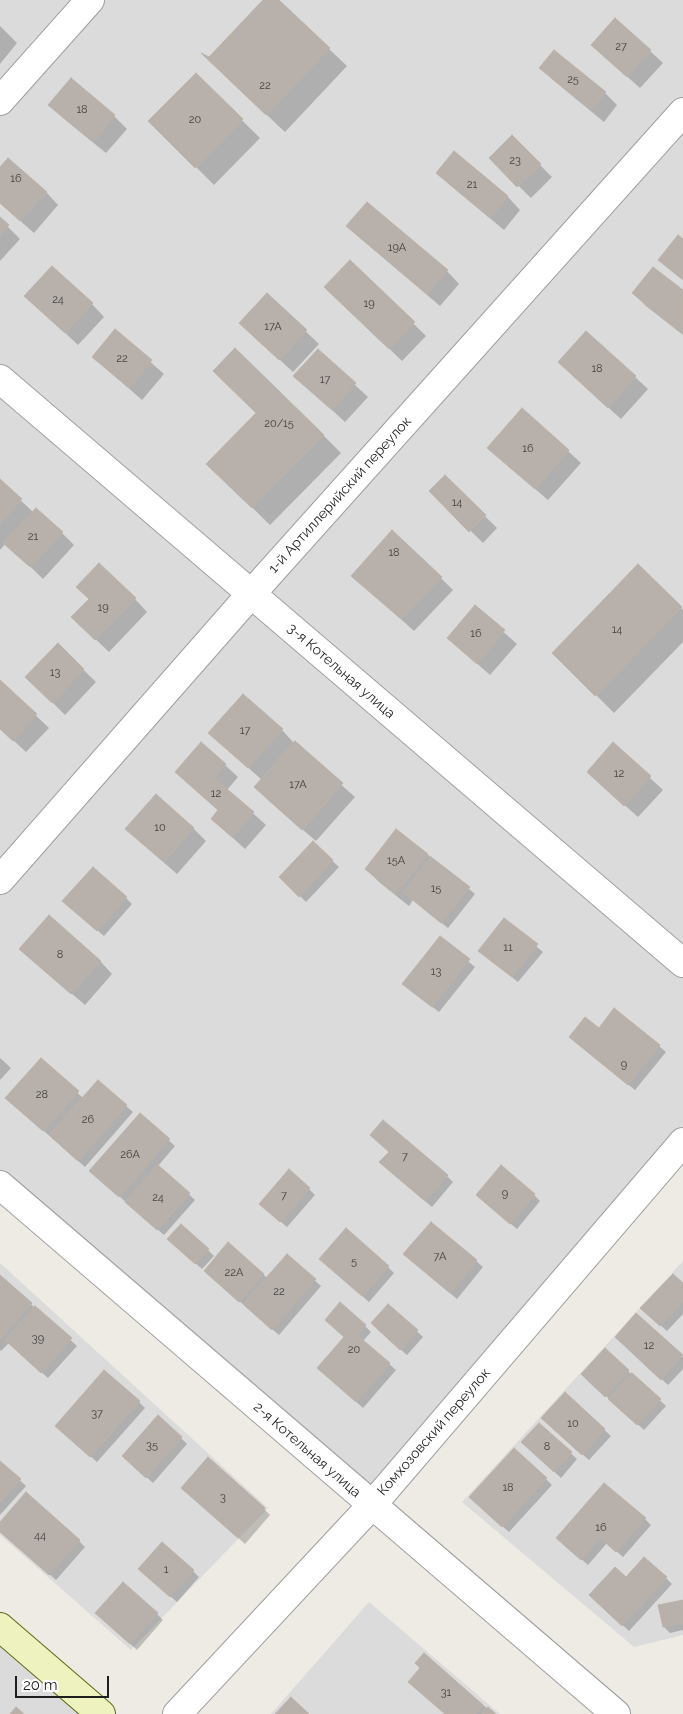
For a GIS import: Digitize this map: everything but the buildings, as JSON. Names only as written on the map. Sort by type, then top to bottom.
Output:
[{"type":"street","points":[[0,101],[90,0]]},
{"type":"street","name":"1-й Артиллерийский переулок","points":[[0,880],[251,594],[683,112]]},
{"type":"street","name":"3-я Котельная улица","points":[[0,379],[683,963]]},
{"type":"street","name":"Комхозовский переулок","points":[[177,1714],[372,1505],[683,1142]]},
{"type":"street","name":"2-я Котельная улица","points":[[0,1185],[616,1714]]},
{"type":"street","points":[[0,1627],[101,1714]]},
{"type":"shaded area","points":[[0,0],[683,0],[683,1142],[372,1505],[0,1185]]},
{"type":"shaded area","points":[[683,1261],[683,1635],[634,1647],[462,1502]]},
{"type":"shaded area","points":[[0,1263],[268,1508],[131,1650],[0,1535]]},
{"type":"shaded area","points":[[369,1602],[500,1714],[271,1714]]},
{"type":"shaded area","points":[[0,1627],[101,1714],[0,1714]]}]
